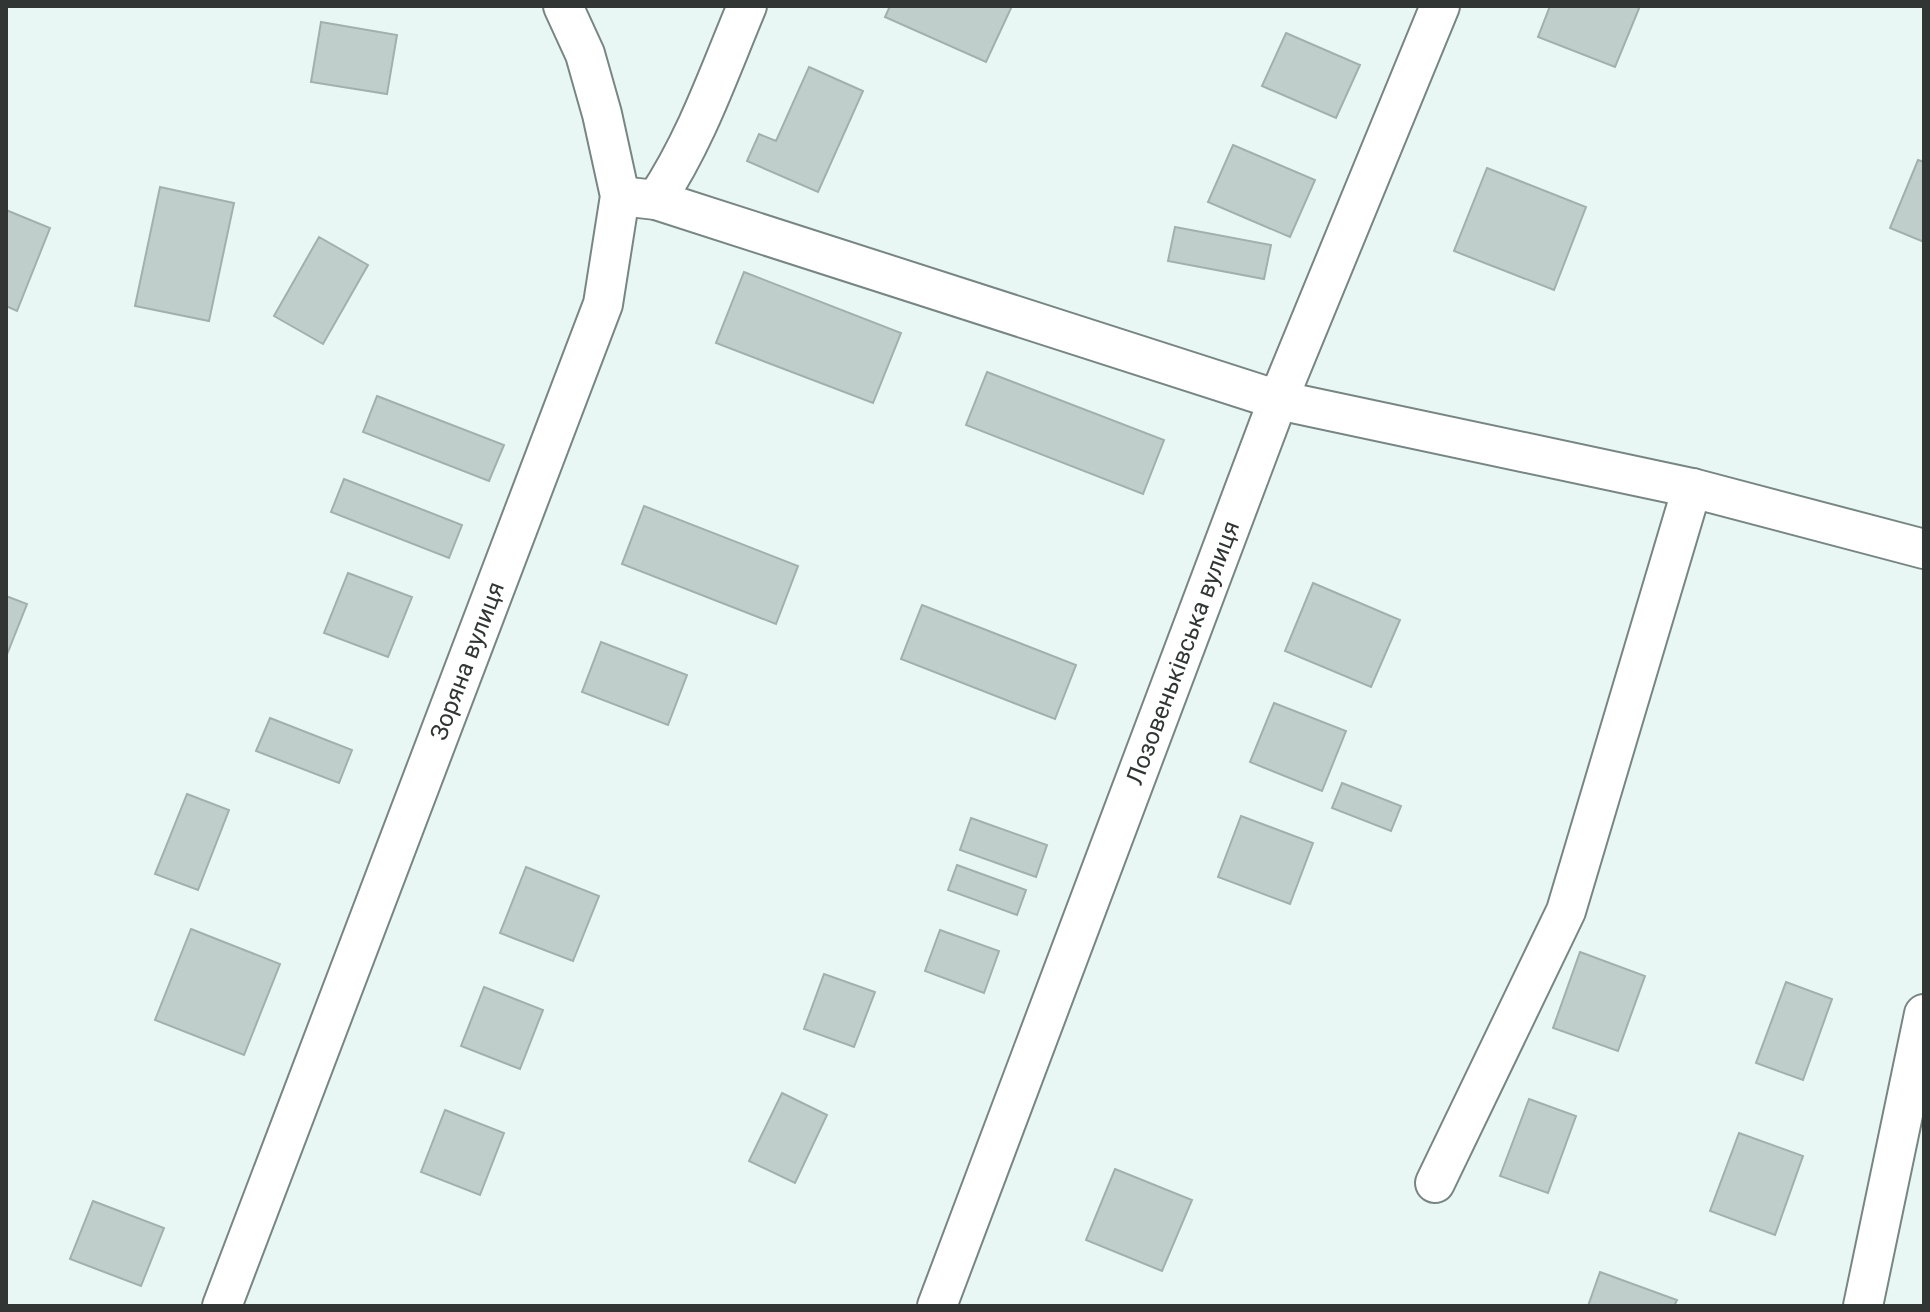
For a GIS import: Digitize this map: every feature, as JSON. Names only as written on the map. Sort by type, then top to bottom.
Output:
[{"type":"street","name":"Зоряна вулиця","points":[[222,1306],[603,304],[638,198],[602,114],[585,54],[563,6]]},
{"type":"street","points":[[638,198],[681,162],[747,6]]},
{"type":"street","name":"Лозовеньківська вулиця","points":[[937,1306],[1278,400],[1440,6]]},
{"type":"street","points":[[638,198],[1278,400],[1692,488],[1924,549]]},
{"type":"street","points":[[1435,1183],[1566,911],[1692,488]]},
{"type":"street","points":[[1863,1306],[1924,1014]]},
{"type":"building","points":[[890,6],[1012,6],[986,62],[885,17]]},
{"type":"building","points":[[1550,6],[1640,6],[1615,67],[1538,37]]},
{"type":"building","points":[[321,22],[397,35],[387,94],[311,82]]},
{"type":"building","points":[[1286,33],[1360,65],[1336,118],[1262,86]]},
{"type":"building","points":[[809,67],[863,91],[818,192],[747,161],[759,134],[776,141]]},
{"type":"building","points":[[1233,145],[1315,180],[1290,237],[1208,202]]},
{"type":"building","points":[[1918,160],[1924,162],[1924,242],[1890,228]]},
{"type":"building","points":[[1487,168],[1586,207],[1554,290],[1454,251]]},
{"type":"building","points":[[160,187],[234,203],[209,321],[135,306]]},
{"type":"building","points":[[6,210],[50,228],[17,311],[6,306]]},
{"type":"building","points":[[1175,227],[1271,245],[1264,279],[1168,261]]},
{"type":"building","points":[[319,237],[368,265],[323,344],[274,316]]},
{"type":"building","points":[[744,272],[901,333],[873,403],[716,343]]},
{"type":"building","points":[[987,372],[1164,440],[1143,494],[966,425]]},
{"type":"building","points":[[377,396],[504,445],[489,481],[363,432]]},
{"type":"building","points":[[344,479],[462,525],[449,558],[331,512]]},
{"type":"building","points":[[644,506],[798,566],[776,624],[622,564]]},
{"type":"building","points":[[348,573],[412,597],[388,657],[324,633]]},
{"type":"building","points":[[1313,583],[1400,620],[1371,687],[1285,651]]},
{"type":"building","points":[[6,596],[27,604],[6,657]]},
{"type":"building","points":[[922,605],[1076,665],[1055,719],[901,659]]},
{"type":"building","points":[[601,642],[687,675],[668,725],[582,692]]},
{"type":"building","points":[[1274,703],[1346,731],[1322,791],[1250,762]]},
{"type":"building","points":[[270,718],[352,750],[339,783],[256,751]]},
{"type":"building","points":[[1342,783],[1401,806],[1391,831],[1332,808]]},
{"type":"building","points":[[187,794],[229,810],[198,890],[155,874]]},
{"type":"building","points":[[1241,816],[1313,843],[1290,904],[1218,877]]},
{"type":"building","points":[[971,818],[1047,845],[1036,877],[960,850]]},
{"type":"building","points":[[957,865],[1026,890],[1017,915],[948,890]]},
{"type":"building","points":[[526,867],[599,896],[573,961],[500,933]]},
{"type":"building","points":[[191,929],[280,964],[244,1055],[155,1020]]},
{"type":"building","points":[[940,930],[999,951],[984,993],[925,971]]},
{"type":"building","points":[[1580,952],[1645,976],[1618,1051],[1553,1028]]},
{"type":"building","points":[[824,974],[875,992],[854,1047],[804,1029]]},
{"type":"building","points":[[1786,982],[1832,999],[1803,1080],[1756,1063]]},
{"type":"building","points":[[484,987],[543,1010],[520,1069],[461,1046]]},
{"type":"building","points":[[782,1093],[827,1115],[795,1183],[749,1161]]},
{"type":"building","points":[[1529,1099],[1576,1116],[1548,1193],[1500,1176]]},
{"type":"building","points":[[445,1110],[504,1133],[480,1195],[421,1172]]},
{"type":"building","points":[[1739,1133],[1803,1156],[1775,1235],[1710,1211]]},
{"type":"building","points":[[1115,1169],[1192,1200],[1162,1271],[1086,1240]]},
{"type":"building","points":[[93,1201],[164,1228],[141,1286],[70,1259]]},
{"type":"building","points":[[1600,1272],[1677,1300],[1674,1306],[1588,1306]]}]
